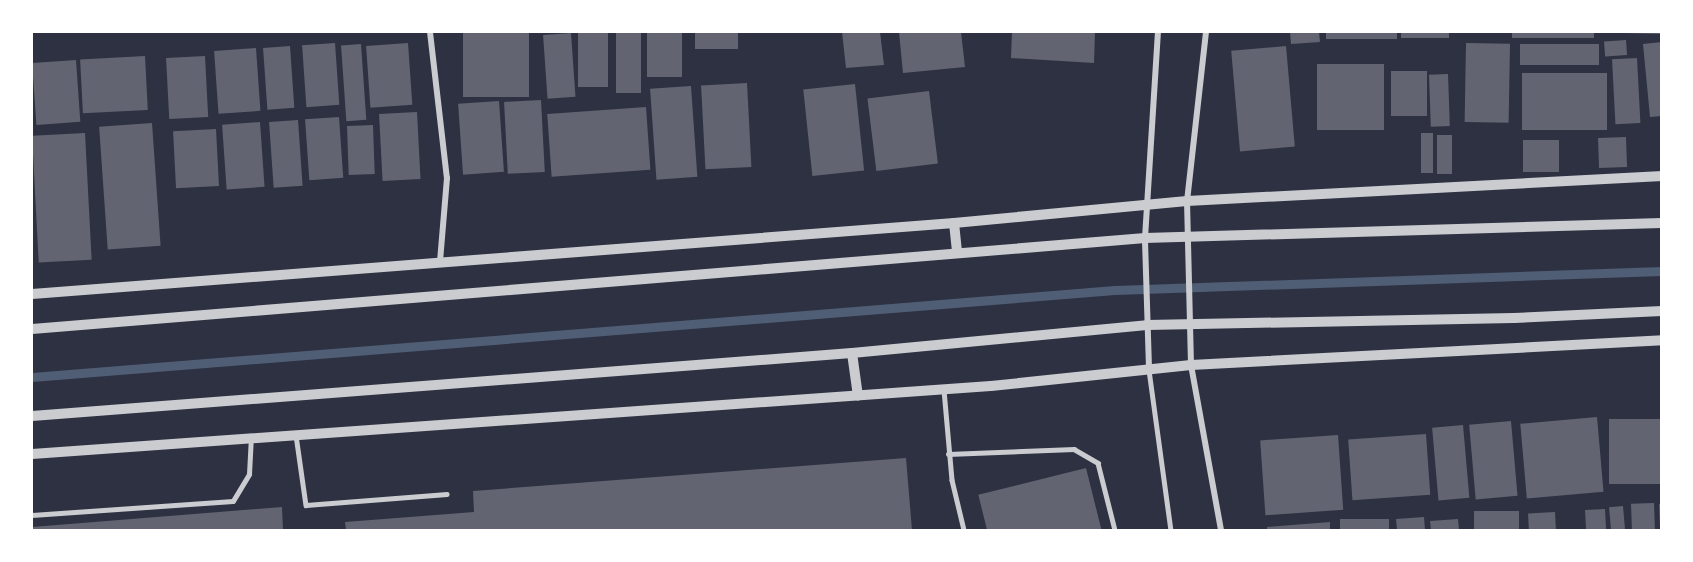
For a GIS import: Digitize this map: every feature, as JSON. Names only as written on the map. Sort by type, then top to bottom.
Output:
[{"type":"street","points":[[430,32],[447,178],[440,261]]},
{"type":"street","points":[[1149,368],[1145,238],[1158,32]]},
{"type":"street","points":[[1206,32],[1187,201],[1187,237],[1191,364],[1221,531]]},
{"type":"street","points":[[32,294],[954,223],[1187,201],[1662,176]]},
{"type":"street","points":[[954,223],[957,253]]},
{"type":"street","points":[[32,329],[1145,238],[1662,223]]},
{"type":"street","points":[[32,416],[852,352],[1147,325],[1514,318],[1662,311]]},
{"type":"street","points":[[32,454],[944,390],[1191,364],[1662,340]]},
{"type":"street","points":[[852,352],[858,396]]},
{"type":"lane","points":[[1149,368],[1171,531]]},
{"type":"lane","points":[[944,390],[948,454],[964,531]]},
{"type":"lane","points":[[296,435],[306,505],[447,494]]},
{"type":"lane","points":[[32,516],[233,501],[249,474],[251,438]]},
{"type":"lane","points":[[948,454],[1074,449],[1098,463],[1114,531]]},
{"type":"building","points":[[463,32],[529,32],[529,97],[463,97]]},
{"type":"building","points":[[578,32],[608,32],[608,87],[578,87]]},
{"type":"building","points":[[616,32],[641,32],[641,93],[616,93]]},
{"type":"building","points":[[647,32],[682,32],[682,77],[647,77]]},
{"type":"building","points":[[695,32],[738,32],[738,49],[695,49]]},
{"type":"building","points":[[842,32],[880,32],[884,65],[846,68]]},
{"type":"building","points":[[899,32],[961,32],[965,67],[903,73]]},
{"type":"building","points":[[1012,32],[1095,32],[1094,63],[1011,58]]},
{"type":"building","points":[[1290,32],[1319,32],[1320,42],[1291,44]]},
{"type":"building","points":[[1326,32],[1397,32],[1397,39],[1326,39]]},
{"type":"building","points":[[1401,32],[1449,32],[1449,38],[1401,38]]},
{"type":"building","points":[[1512,32],[1594,32],[1594,38],[1512,38]]},
{"type":"building","points":[[1662,32],[1662,34],[1623,33]]},
{"type":"building","points":[[571,33],[575,97],[548,99],[543,35]]},
{"type":"building","points":[[1626,40],[1627,55],[1605,56],[1604,42]]},
{"type":"building","points":[[1662,42],[1662,116],[1650,117],[1643,44]]},
{"type":"building","points":[[335,43],[339,105],[306,107],[302,45]]},
{"type":"building","points":[[408,43],[412,105],[370,108],[366,46]]},
{"type":"building","points":[[1466,43],[1510,44],[1509,123],[1465,122]]},
{"type":"building","points":[[361,44],[366,120],[346,121],[341,45]]},
{"type":"building","points":[[1520,44],[1599,44],[1599,65],[1520,65]]},
{"type":"building","points":[[290,46],[294,108],[267,110],[263,48]]},
{"type":"building","points":[[1286,46],[1295,147],[1240,151],[1231,51]]},
{"type":"building","points":[[256,48],[260,111],[218,114],[214,51]]},
{"type":"building","points":[[145,56],[148,110],[83,113],[80,59]]},
{"type":"building","points":[[205,56],[208,117],[169,119],[166,58]]},
{"type":"building","points":[[1637,58],[1640,123],[1615,124],[1612,59]]},
{"type":"building","points":[[76,60],[80,122],[36,125],[32,63]]},
{"type":"building","points":[[1317,64],[1384,64],[1384,130],[1317,130]]},
{"type":"building","points":[[1391,71],[1427,71],[1427,116],[1391,116]]},
{"type":"building","points":[[1522,73],[1607,73],[1607,130],[1522,130]]},
{"type":"building","points":[[1448,74],[1450,126],[1431,127],[1429,75]]},
{"type":"building","points":[[747,83],[751,167],[705,169],[701,85]]},
{"type":"building","points":[[855,84],[864,171],[812,176],[803,89]]},
{"type":"building","points":[[691,86],[697,177],[656,180],[650,89]]},
{"type":"building","points":[[929,91],[938,163],[876,171],[867,99]]},
{"type":"building","points":[[541,100],[545,172],[508,174],[504,102]]},
{"type":"building","points":[[499,101],[504,172],[463,175],[458,104]]},
{"type":"building","points":[[646,107],[650,170],[552,177],[547,114]]},
{"type":"building","points":[[417,112],[421,179],[383,181],[379,114]]},
{"type":"building","points":[[339,117],[343,178],[309,180],[305,119]]},
{"type":"building","points":[[298,120],[303,186],[274,188],[269,122]]},
{"type":"building","points":[[260,122],[265,187],[227,189],[222,125]]},
{"type":"building","points":[[152,123],[161,246],[108,249],[99,127]]},
{"type":"building","points":[[373,125],[375,174],[349,175],[347,126]]},
{"type":"building","points":[[216,129],[219,186],[176,188],[173,131]]},
{"type":"building","points":[[85,133],[92,260],[39,263],[32,136]]},
{"type":"building","points":[[1421,133],[1433,133],[1433,173],[1421,173]]},
{"type":"building","points":[[1437,135],[1452,135],[1452,174],[1437,174]]},
{"type":"building","points":[[1626,137],[1627,167],[1599,168],[1598,138]]},
{"type":"building","points":[[1523,140],[1559,140],[1559,172],[1523,172]]},
{"type":"building","points":[[1597,417],[1604,492],[1527,498],[1520,424]]},
{"type":"building","points":[[1609,419],[1662,419],[1662,484],[1609,484]]},
{"type":"building","points":[[1511,421],[1518,496],[1476,499],[1469,425]]},
{"type":"building","points":[[1463,425],[1469,498],[1438,500],[1432,428]]},
{"type":"building","points":[[1426,434],[1430,495],[1352,500],[1348,439]]},
{"type":"building","points":[[1338,435],[1343,510],[1265,515],[1260,440]]},
{"type":"building","points":[[906,458],[912,530],[346,530],[345,522],[474,512],[473,491]]},
{"type":"building","points":[[1086,468],[1101,530],[987,530],[978,495]]},
{"type":"building","points":[[1654,503],[1655,530],[1632,530],[1631,504]]},
{"type":"building","points":[[1659,504],[1662,504],[1662,528],[1660,528]]},
{"type":"building","points":[[1623,506],[1625,530],[1611,530],[1609,507]]},
{"type":"building","points":[[282,507],[283,530],[32,530],[32,527]]},
{"type":"building","points":[[1605,509],[1606,530],[1586,530],[1585,510]]},
{"type":"building","points":[[1474,511],[1519,511],[1519,530],[1474,530]]},
{"type":"building","points":[[1555,512],[1556,530],[1529,530],[1528,513]]},
{"type":"building","points":[[1424,517],[1425,530],[1397,530],[1396,519]]},
{"type":"building","points":[[1340,519],[1389,519],[1389,530],[1340,530]]},
{"type":"building","points":[[1458,519],[1459,530],[1431,530],[1430,521]]},
{"type":"building","points":[[1330,522],[1330,530],[1267,530],[1267,527]]},
{"type":"waterway","points":[[32,377],[1115,290],[1662,271]]}]
